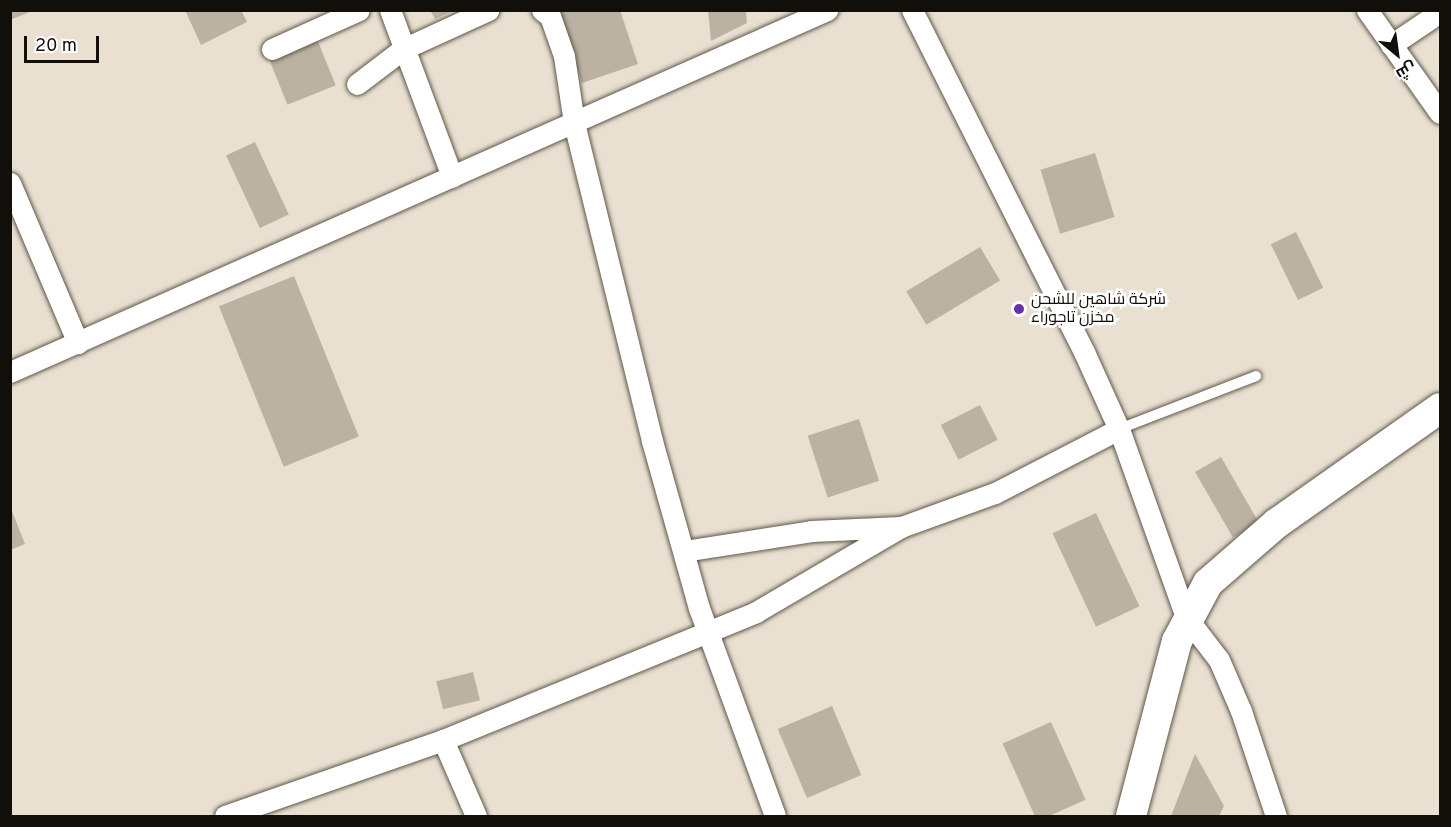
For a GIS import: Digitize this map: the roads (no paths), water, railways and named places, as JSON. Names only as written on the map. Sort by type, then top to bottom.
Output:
[{"type":"street","points":[[272,50],[359,10]]},
{"type":"street","points":[[390,10],[452,177]]},
{"type":"street","points":[[357,84],[403,49],[488,10]]},
{"type":"street","points":[[542,10],[550,16],[564,56],[574,123],[706,633],[775,816]]},
{"type":"street","points":[[10,372],[827,10]]},
{"type":"street","points":[[912,10],[1119,429],[1186,617],[1219,660],[1276,816]]},
{"type":"street","points":[[1367,10],[1440,113]]},
{"type":"street","points":[[1392,45],[1440,12]]},
{"type":"street","points":[[10,183],[78,343]]},
{"type":"street","points":[[1131,816],[1186,617],[1208,583],[1242,552],[1440,408]]},
{"type":"street","points":[[225,816],[443,740],[706,633],[793,593],[901,527],[995,493],[1119,429]]},
{"type":"street","points":[[684,551],[812,531],[901,527]]},
{"type":"street","points":[[443,740],[476,816]]},
{"type":"lane","points":[[1119,429],[1256,376]]},
{"type":"place","name":"شركة شاهين للشحن مخزن تاجوراء","points":[[1019,309]]}]
